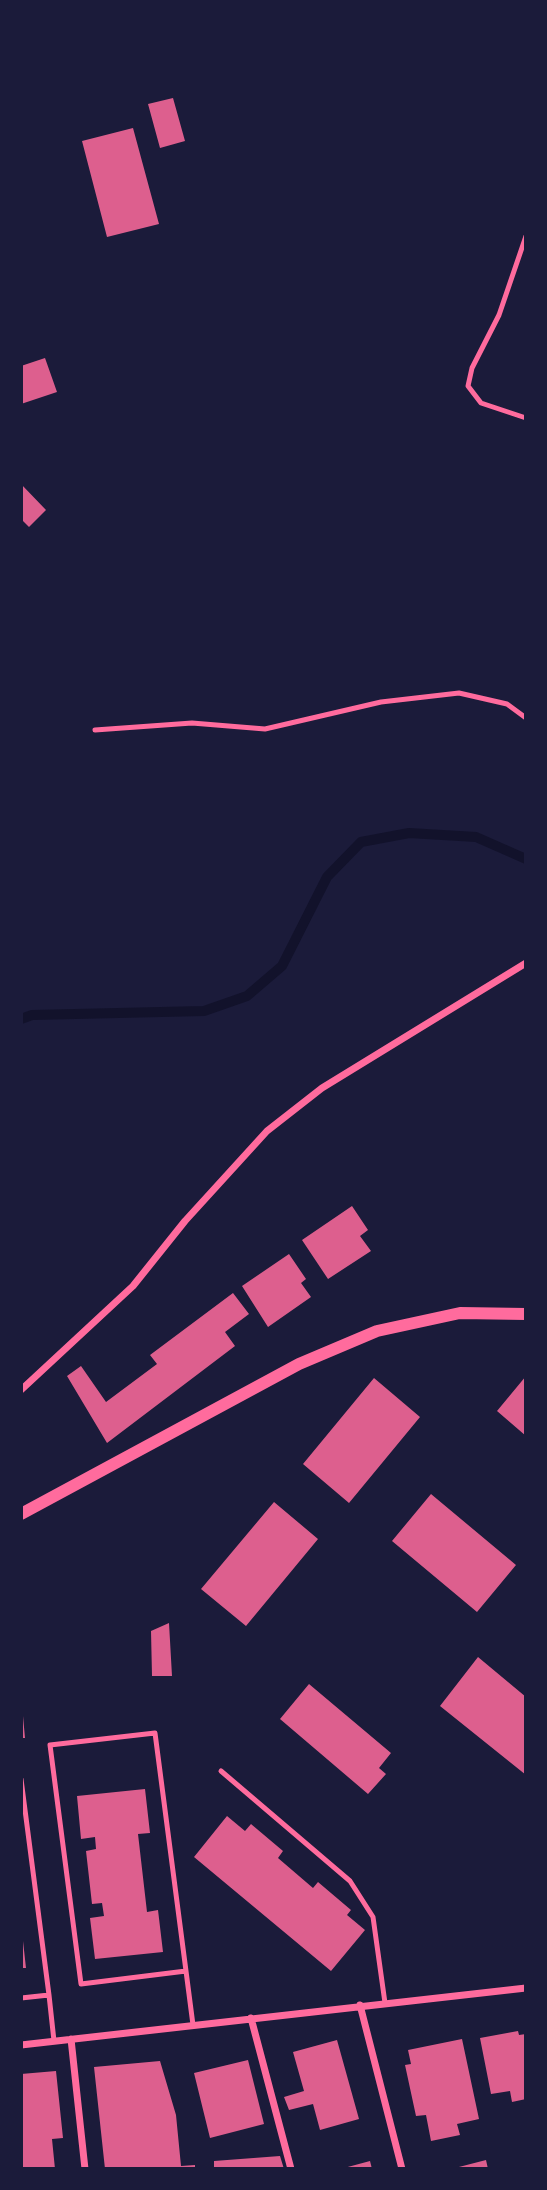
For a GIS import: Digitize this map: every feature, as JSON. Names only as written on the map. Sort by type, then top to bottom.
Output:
[{"type":"street","points":[[21,1390],[133,1286],[185,1221],[267,1131],[322,1088],[526,963]]},
{"type":"street","points":[[21,1514],[299,1364],[377,1331],[460,1313],[526,1314]]},
{"type":"street","points":[[21,2045],[526,1988]]},
{"type":"street","points":[[360,2006],[402,2169]]},
{"type":"street","points":[[251,2018],[291,2169]]},
{"type":"street","points":[[71,2039],[85,2169]]},
{"type":"lane","points":[[526,236],[499,315],[472,368],[468,386],[481,403],[526,418]]},
{"type":"lane","points":[[95,730],[192,723],[265,729],[381,702],[459,693],[507,704],[526,718]]},
{"type":"lane","points":[[186,1971],[81,1984],[50,1745],[155,1732],[186,1971],[193,2025]]},
{"type":"lane","points":[[221,1771],[350,1881],[373,1917],[385,2003]]},
{"type":"lane","points":[[21,1779],[54,2041]]},
{"type":"lane","points":[[21,1998],[49,1995]]},
{"type":"building","points":[[173,98],[185,141],[160,148],[148,104]]},
{"type":"building","points":[[133,128],[159,224],[107,237],[82,141]]},
{"type":"building","points":[[45,358],[57,392],[21,404],[21,366]]},
{"type":"building","points":[[21,484],[46,510],[29,527],[21,519]]},
{"type":"building","points":[[352,1206],[368,1230],[360,1236],[371,1251],[328,1279],[302,1240]]},
{"type":"building","points":[[289,1254],[306,1279],[301,1283],[311,1297],[268,1327],[242,1286]]},
{"type":"building","points":[[233,1293],[249,1314],[225,1332],[235,1346],[107,1443],[67,1376],[81,1366],[106,1402],[157,1364],[150,1355]]},
{"type":"building","points":[[526,1376],[526,1436],[497,1411]]},
{"type":"building","points":[[374,1378],[420,1417],[349,1503],[303,1464]]},
{"type":"building","points":[[431,1494],[516,1565],[477,1612],[392,1541]]},
{"type":"building","points":[[274,1502],[318,1539],[246,1626],[201,1589]]},
{"type":"building","points":[[169,1623],[172,1676],[152,1676],[151,1631]]},
{"type":"building","points":[[478,1657],[526,1697],[526,1775],[440,1706]]},
{"type":"building","points":[[309,1684],[391,1753],[379,1768],[386,1774],[368,1794],[280,1719]]},
{"type":"building","points":[[23,1716],[25,1738],[21,1738]]},
{"type":"building","points":[[145,1789],[150,1833],[138,1834],[147,1912],[158,1910],[163,1952],[95,1959],[90,1918],[104,1916],[102,1903],[92,1904],[86,1851],[96,1849],[95,1837],[81,1839],[77,1796]]},
{"type":"building","points":[[227,1816],[245,1831],[251,1824],[283,1851],[278,1858],[313,1888],[318,1882],[351,1910],[347,1915],[365,1930],[331,1971],[194,1857]]},
{"type":"building","points":[[23,1941],[26,1968],[21,1968]]},
{"type":"building","points":[[518,2031],[519,2035],[526,2034],[526,2099],[512,2102],[510,2091],[491,2094],[480,2038]]},
{"type":"building","points":[[462,2039],[479,2119],[457,2124],[460,2135],[431,2141],[426,2115],[416,2116],[405,2065],[411,2064],[408,2050]]},
{"type":"building","points":[[337,2040],[359,2119],[320,2130],[313,2104],[289,2110],[284,2097],[304,2091],[293,2052]]},
{"type":"building","points":[[248,2060],[264,2124],[210,2138],[194,2073]]},
{"type":"building","points":[[160,2061],[176,2115],[181,2166],[195,2165],[195,2169],[105,2169],[94,2067]]},
{"type":"building","points":[[56,2071],[63,2138],[52,2139],[55,2169],[21,2169],[21,2074]]},
{"type":"building","points":[[280,2156],[284,2169],[214,2169],[214,2161]]},
{"type":"building","points":[[486,2160],[488,2169],[455,2169],[455,2168]]},
{"type":"building","points":[[370,2161],[372,2169],[344,2169],[344,2168]]},
{"type":"waterway","points":[[21,1019],[32,1015],[204,1011],[247,996],[282,966],[327,877],[361,842],[409,833],[476,837],[526,859]]}]
